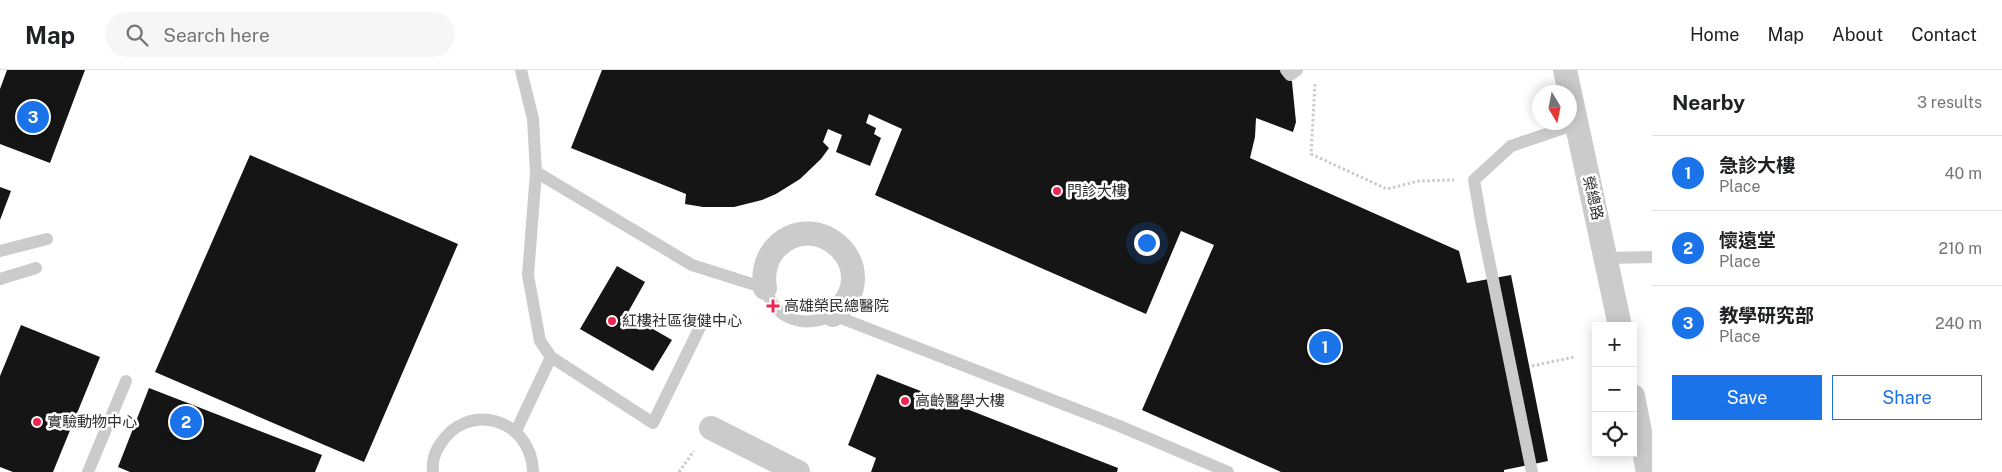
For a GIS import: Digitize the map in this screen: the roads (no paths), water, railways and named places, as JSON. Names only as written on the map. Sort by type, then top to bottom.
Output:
[{"type":"street","name":"榮總路","points":[[1565,70],[1568,85]]},
{"type":"street","name":"榮總路","points":[[1577,128],[1619,322]]},
{"type":"street","points":[[765,288],[765,270],[769,257],[778,245],[798,235],[821,235],[835,242],[844,251],[851,264],[853,277],[852,288],[848,298],[833,315]]},
{"type":"street","points":[[1636,412],[1648,472]]},
{"type":"street","points":[[711,428],[798,472]]},
{"type":"lane","points":[[521,70],[533,119],[536,172],[528,275],[540,341],[550,357],[653,423],[704,318]]},
{"type":"lane","points":[[1286,70],[1290,75],[1297,70]]},
{"type":"lane","points":[[1532,472],[1474,180],[1511,146],[1558,130]]},
{"type":"lane","points":[[536,172],[692,265],[765,288],[772,304],[789,318],[808,322],[822,320],[833,315],[1117,425],[1228,472]]},
{"type":"lane","points":[[0,251],[47,239]]},
{"type":"lane","points":[[1606,258],[1652,257]]},
{"type":"lane","points":[[0,279],[36,268]]},
{"type":"lane","points":[[516,431],[550,357]]},
{"type":"lane","points":[[88,472],[126,381]]},
{"type":"lane","points":[[432,472],[436,452],[444,438],[456,427],[470,421],[487,419],[502,423],[516,431],[527,444],[533,461],[534,472]]},
{"type":"place","name":"教學研究部","points":[[33,117]]},
{"type":"place","name":"門診大樓","points":[[1057,191]]},
{"type":"place","name":"高雄榮民總醫院","points":[[773,306]]},
{"type":"place","name":"紅樓社區復健中心","points":[[612,321]]},
{"type":"place","name":"急診大樓","points":[[1325,347]]},
{"type":"place","name":"高齡醫學大樓","points":[[905,401]]},
{"type":"place","name":"實驗動物中心","points":[[37,422]]},
{"type":"place","name":"懷遠堂","points":[[186,422]]}]
